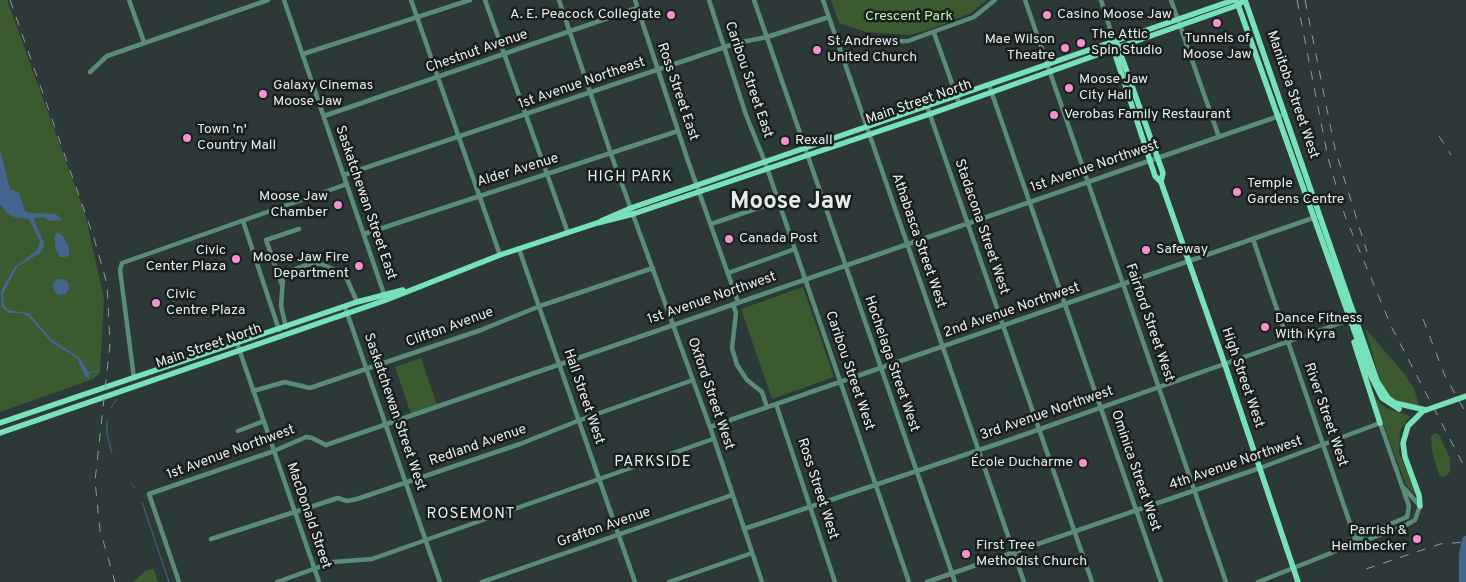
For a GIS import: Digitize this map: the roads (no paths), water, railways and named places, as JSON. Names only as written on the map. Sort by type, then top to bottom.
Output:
[{"type":"main road","name":"Main Street North","points":[[0,423],[286,327],[427,285],[500,255],[766,165],[866,126],[1178,19],[1245,0]]},
{"type":"main road","name":"Manitoba Street West","points":[[1245,0],[1375,375],[1385,393],[1399,406],[1424,411]]},
{"type":"main road","name":"Main Street North","points":[[805,151],[869,134],[930,114],[1180,26],[1236,2]]},
{"type":"main road","name":"Manitoba Street West","points":[[1236,2],[1369,372],[1382,398],[1401,410],[1424,411]]},
{"type":"main road","name":"High Street West","points":[[1114,41],[1120,47],[1158,158],[1163,173],[1161,182]]},
{"type":"main road","name":"High Street West","points":[[1114,41],[1113,50],[1155,176],[1161,182],[1225,364],[1298,582]]},
{"type":"main road","name":"Main Street North","points":[[0,433],[240,351],[346,310],[357,302],[385,298]]},
{"type":"main road","points":[[1349,320],[1380,423]]},
{"type":"main road","points":[[1420,506],[1419,495],[1405,457],[1404,443],[1408,426],[1424,411],[1466,396]]},
{"type":"street","points":[[129,0],[144,42]]},
{"type":"street","points":[[90,72],[107,56],[268,0]]},
{"type":"street","name":"Saskatchewan Street East","points":[[284,0],[385,298]]},
{"type":"street","points":[[411,0],[500,255]]},
{"type":"street","points":[[303,54],[470,0]]},
{"type":"street","points":[[485,0],[568,233]]},
{"type":"street","name":"Oxford Street West","points":[[559,0],[611,154],[694,380],[762,582]]},
{"type":"street","name":"Ross Street East","points":[[634,0],[699,188]]},
{"type":"street","name":"Caribou Street East","points":[[709,0],[726,48],[746,116],[766,165]]},
{"type":"street","name":"Hochelaga Street West","points":[[754,0],[955,582]]},
{"type":"street","name":"Athabasca Street West","points":[[823,0],[1024,582]]},
{"type":"street","points":[[838,42],[892,43],[908,41],[974,17],[995,0]]},
{"type":"street","name":"Fairford Street West","points":[[1025,0],[1226,582]]},
{"type":"street","points":[[1101,0],[1114,41]]},
{"type":"street","points":[[1171,0],[1219,137]]},
{"type":"street","name":"Chestnut Avenue","points":[[324,116],[637,8]]},
{"type":"street","name":"1st Avenue Northeast","points":[[344,175],[592,94],[737,44],[767,37],[829,17]]},
{"type":"street","points":[[934,33],[959,103]]},
{"type":"street","points":[[728,56],[737,44]]},
{"type":"street","name":"Ominica Street West","points":[[989,84],[1161,582]]},
{"type":"street","name":"Stadacona Street West","points":[[927,106],[1092,582]]},
{"type":"street","name":"1st Avenue Northwest","points":[[179,582],[149,494],[274,451],[306,437],[326,445],[1284,114]]},
{"type":"street","name":"Alder Avenue","points":[[364,234],[479,195],[611,154],[678,130]]},
{"type":"street","name":"Caribou Street West","points":[[766,165],[909,582]]},
{"type":"street","points":[[134,378],[120,270],[122,263],[347,184]]},
{"type":"street","points":[[699,188],[728,273],[736,303],[732,348],[734,357],[747,380],[762,392],[767,407]]},
{"type":"street","points":[[712,224],[779,201]]},
{"type":"street","name":"2nd Avenue Northwest","points":[[710,427],[1321,216]]},
{"type":"street","points":[[243,221],[279,330]]},
{"type":"street","points":[[282,287],[266,240],[298,229]]},
{"type":"street","name":"River Street West","points":[[1253,239],[1356,541]]},
{"type":"street","name":"Hall Street West","points":[[519,249],[635,582]]},
{"type":"street","points":[[728,273],[795,249]]},
{"type":"street","points":[[286,327],[281,306],[282,287],[283,279],[289,271],[310,264],[321,264],[333,269],[347,279],[357,302]]},
{"type":"street","name":"Clifton Avenue","points":[[254,391],[285,382],[310,388],[481,330],[540,306],[653,268]]},
{"type":"street","name":"Saskatchewan Street West","points":[[346,310],[440,582]]},
{"type":"street","name":"3rd Avenue Northwest","points":[[744,529],[876,483],[1039,430],[1356,318]]},
{"type":"street","name":"MacDonald Street","points":[[237,343],[320,582]]},
{"type":"street","name":"Redland Avenue","points":[[211,539],[338,498],[347,501],[357,499],[406,483],[520,444],[580,420],[694,380]]},
{"type":"street","name":"Ross Street West","points":[[776,404],[812,506],[835,582]]},
{"type":"street","points":[[238,431],[264,421]]},
{"type":"street","points":[[1258,582],[1293,569],[1356,541],[1365,534],[1406,518],[1410,508],[1380,423]]},
{"type":"street","name":"4th Avenue Northwest","points":[[927,582],[1260,468],[1380,423]]},
{"type":"street","points":[[277,582],[333,562],[372,559],[713,439]]},
{"type":"street","points":[[1356,541],[1364,541],[1408,524],[1416,518],[1420,506],[1402,483]]},
{"type":"street","name":"Grafton Avenue","points":[[482,582],[732,495]]},
{"type":"street","points":[[669,582],[752,553]]},
{"type":"water","points":[[0,149],[10,189],[19,193],[25,211],[29,213],[56,214],[62,220],[50,221],[44,217],[34,218],[44,243],[43,248],[40,253],[17,267],[3,294],[4,305],[8,310],[29,313],[51,339],[80,358],[89,373],[89,379],[85,376],[77,358],[51,342],[29,317],[22,313],[9,313],[2,307],[1,291],[14,268],[37,250],[40,242],[29,219],[14,217],[6,212],[0,204]]},
{"type":"water","points":[[58,232],[63,236],[69,248],[69,255],[66,257],[60,257],[55,248],[55,235]]},
{"type":"water","points":[[61,279],[69,287],[61,295],[53,287]]},
{"type":"waterway","points":[[89,373],[97,371]]},
{"type":"waterway","points":[[111,408],[117,399]]},
{"type":"waterway","points":[[107,420],[107,434],[112,453]]},
{"type":"waterway","points":[[131,483],[135,488]]},
{"type":"waterway","points":[[142,502],[169,582]]},
{"type":"waterway","points":[[1463,582],[1463,554],[1466,540]]},
{"type":"railway","points":[[10,0],[94,238],[107,284],[110,344],[95,481],[100,530],[115,582]]},
{"type":"railway","points":[[1297,0],[1328,158],[1345,216],[1392,328],[1466,470]]},
{"type":"railway","points":[[1305,0],[1335,149],[1367,252]]},
{"type":"railway","points":[[1439,136],[1451,155]]},
{"type":"railway","points":[[1423,319],[1445,376],[1466,413]]},
{"type":"railway","points":[[1366,569],[1440,544],[1466,542]]},
{"type":"place","name":"A. E. Peacock Collegiate","points":[[671,15]]},
{"type":"place","name":"Casino Moose Jaw","points":[[1047,15]]},
{"type":"place","name":"Tunnels of Moose Jaw","points":[[1217,23]]},
{"type":"place","name":"The Attic Spin Studio","points":[[1081,43]]},
{"type":"place","name":"Mae Wilson Theatre","points":[[1065,48]]},
{"type":"place","name":"St Andrews United Church","points":[[817,50]]},
{"type":"place","name":"Moose Jaw City Hall","points":[[1069,88]]},
{"type":"place","name":"Galaxy Cinemas Moose Jaw","points":[[263,94]]},
{"type":"place","name":"Verobas Family Restaurant","points":[[1054,115]]},
{"type":"place","name":"Town 'n' Country Mall","points":[[187,138]]},
{"type":"place","name":"Rexall","points":[[785,141]]},
{"type":"place","name":"Temple Gardens Centre","points":[[1237,192]]},
{"type":"place","name":"Moose Jaw Chamber","points":[[338,205]]},
{"type":"place","name":"Canada Post","points":[[729,239]]},
{"type":"place","name":"Safeway","points":[[1146,250]]},
{"type":"place","name":"Civic Center Plaza","points":[[236,259]]},
{"type":"place","name":"Moose Jaw Fire Department","points":[[359,266]]},
{"type":"place","name":"Civic Centre Plaza","points":[[156,303]]},
{"type":"place","name":"Dance Fitness With Kyra","points":[[1265,327]]},
{"type":"place","name":"École Ducharme","points":[[1083,463]]},
{"type":"place","name":"Parrish & Heimbecker","points":[[1417,539]]},
{"type":"place","name":"First Tree Methodist Church","points":[[966,554]]},
{"type":"district","name":"HIGH PARK","points":[[630,178]]},
{"type":"district","name":"Moose Jaw","points":[[791,203]]},
{"type":"district","name":"PARKSIDE","points":[[653,463]]},
{"type":"district","name":"ROSEMONT","points":[[471,515]]},
{"type":"park label","name":"Crescent Park","points":[[909,17]]}]
